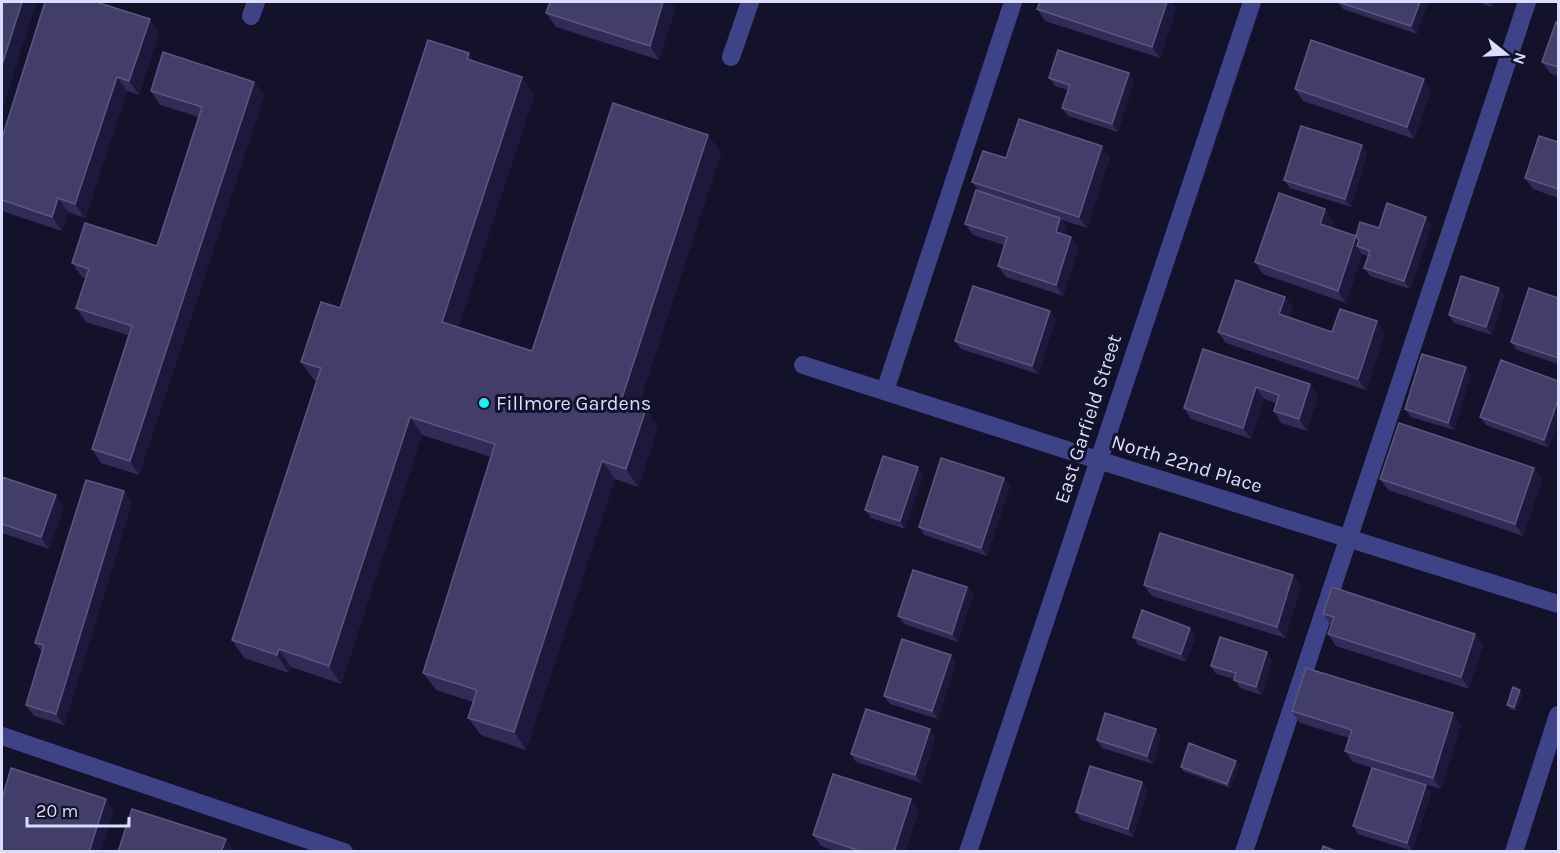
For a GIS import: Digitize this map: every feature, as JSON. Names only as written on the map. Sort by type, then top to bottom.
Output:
[{"type":"street","points":[[731,57],[750,2]]},
{"type":"street","points":[[885,391],[1014,2]]},
{"type":"street","name":"East Garfield Street","points":[[968,852],[1252,2]]},
{"type":"street","points":[[1244,852],[1527,2]]},
{"type":"street","name":"North 22nd Place","points":[[803,365],[1558,604]]},
{"type":"street","points":[[1514,852],[1558,715]]},
{"type":"street","points":[[2,736],[344,852]]},
{"type":"building","points":[[2,2],[22,2],[2,65]]},
{"type":"building","points":[[45,2],[96,2],[150,19],[129,81],[117,77],[75,204],[58,198],[52,217],[2,200],[2,138]]},
{"type":"building","points":[[550,2],[663,2],[650,46],[546,13]]},
{"type":"building","points":[[1040,2],[1167,2],[1152,47],[1037,9]]},
{"type":"building","points":[[1338,2],[1420,2],[1411,26]]},
{"type":"building","points":[[1556,22],[1558,22],[1558,67],[1542,62]]},
{"type":"building","name":"Fillmore Gardens","points":[[428,40],[469,53],[467,59],[522,77],[442,322],[532,351],[613,103],[708,135],[621,401],[646,409],[626,469],[602,461],[514,732],[468,718],[477,690],[423,673],[495,444],[410,417],[329,666],[279,649],[277,655],[232,640],[321,368],[301,362],[321,302],[340,308]]},
{"type":"building","points":[[1311,40],[1424,79],[1407,127],[1295,89]]},
{"type":"building","points":[[1058,50],[1129,73],[1112,124],[1062,108],[1070,85],[1049,78]]},
{"type":"building","points":[[163,52],[254,82],[130,461],[92,449],[132,326],[76,308],[89,269],[72,263],[85,223],[157,246],[202,107],[151,91]]},
{"type":"building","points":[[1019,119],[1102,146],[1079,217],[972,182],[983,151],[1006,158]]},
{"type":"building","points":[[1301,126],[1362,145],[1345,199],[1284,180]]},
{"type":"building","points":[[1539,136],[1558,142],[1558,189],[1525,178]]},
{"type":"building","points":[[976,190],[1060,218],[1056,232],[1071,237],[1056,285],[998,266],[1007,237],[965,224]]},
{"type":"building","points":[[1279,193],[1325,209],[1320,224],[1356,236],[1338,291],[1255,262]]},
{"type":"building","points":[[1387,203],[1426,217],[1404,281],[1364,268],[1370,251],[1357,246],[1359,240],[1356,236],[1360,222],[1379,228]]},
{"type":"building","points":[[1461,276],[1499,288],[1486,327],[1449,315]]},
{"type":"building","points":[[1236,280],[1285,297],[1279,314],[1332,332],[1340,309],[1377,321],[1358,379],[1218,332]]},
{"type":"building","points":[[973,286],[1050,311],[1032,366],[955,341]]},
{"type":"building","points":[[1529,288],[1558,298],[1558,358],[1511,342]]},
{"type":"building","points":[[1203,349],[1310,384],[1299,419],[1274,411],[1279,395],[1256,387],[1243,428],[1184,408]]},
{"type":"building","points":[[1422,354],[1466,367],[1448,423],[1405,409]]},
{"type":"building","points":[[1501,360],[1558,381],[1558,400],[1544,440],[1480,417]]},
{"type":"building","points":[[1399,423],[1534,468],[1515,524],[1380,479]]},
{"type":"building","points":[[883,456],[918,467],[900,521],[865,510]]},
{"type":"building","points":[[941,458],[1004,478],[981,548],[919,527]]},
{"type":"building","points":[[2,477],[56,495],[41,537],[2,524]]},
{"type":"building","points":[[86,480],[124,491],[56,714],[26,705],[44,645],[35,643]]},
{"type":"building","points":[[1160,533],[1293,575],[1277,627],[1144,585]]},
{"type":"building","points":[[913,570],[967,587],[952,634],[898,616]]},
{"type":"building","points":[[1332,587],[1475,634],[1461,677],[1328,634],[1334,617],[1323,614]]},
{"type":"building","points":[[1142,610],[1190,628],[1181,654],[1133,637]]},
{"type":"building","points":[[1220,637],[1267,652],[1256,687],[1234,680],[1236,673],[1211,666]]},
{"type":"building","points":[[902,639],[951,655],[932,711],[884,696]]},
{"type":"building","points":[[1306,668],[1453,713],[1433,778],[1345,751],[1352,730],[1292,711]]},
{"type":"building","points":[[1513,687],[1520,690],[1514,707],[1507,705]]},
{"type":"building","points":[[866,709],[930,729],[915,775],[851,754]]},
{"type":"building","points":[[1105,713],[1156,729],[1147,756],[1097,740]]},
{"type":"building","points":[[1189,743],[1236,761],[1227,784],[1181,767]]},
{"type":"building","points":[[1090,766],[1142,782],[1128,829],[1076,812]]},
{"type":"building","points":[[11,768],[106,799],[89,852],[2,852],[2,799]]},
{"type":"building","points":[[1372,768],[1426,785],[1407,843],[1353,826]]},
{"type":"building","points":[[833,774],[911,799],[894,852],[863,852],[813,835]]},
{"type":"building","points":[[132,809],[226,839],[221,852],[118,852]]},
{"type":"building","points":[[1323,846],[1338,852],[1321,852]]},
{"type":"place","name":"Fillmore Gardens","points":[[484,403]]}]
